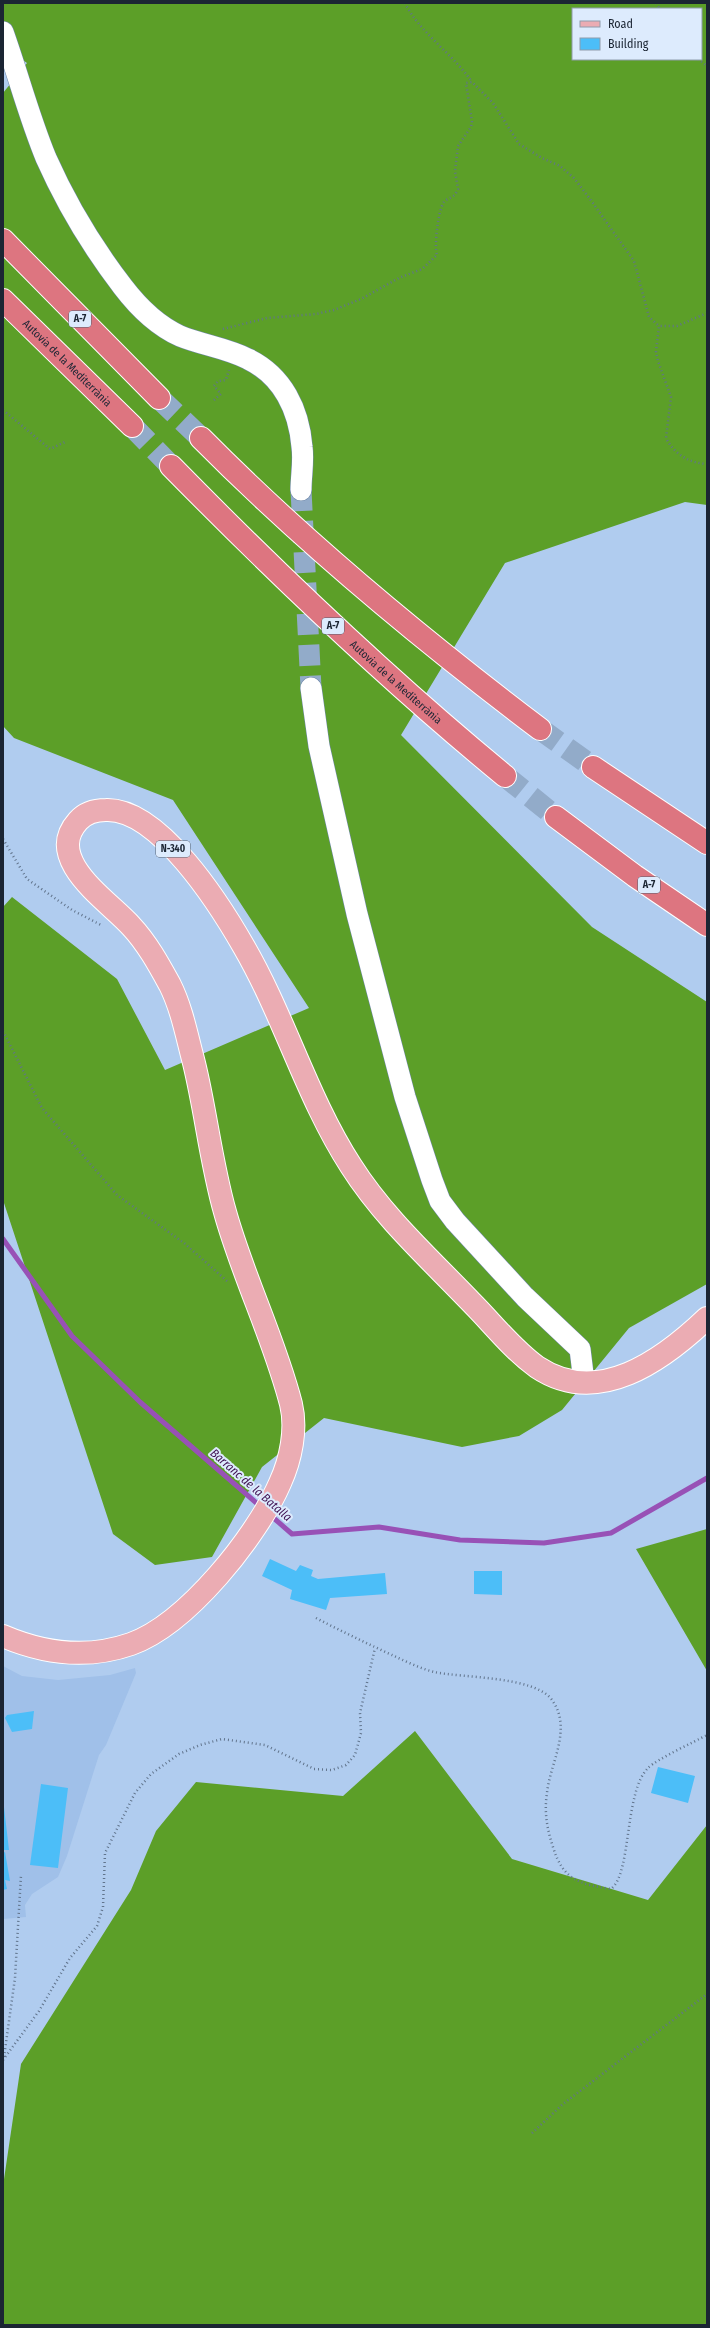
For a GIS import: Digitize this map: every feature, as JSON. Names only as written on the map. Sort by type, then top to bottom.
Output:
[{"type":"highway","name":"A-7","points":[[3,240],[159,398]]},
{"type":"highway","name":"Autovia de la Mediterrània","points":[[3,300],[132,426]]},
{"type":"highway","points":[[201,438],[243,480],[373,597],[466,673],[540,729]]},
{"type":"highway","name":"Autovia de la Mediterrània","points":[[171,466],[310,605],[388,677],[505,776]]},
{"type":"highway","points":[[593,767],[707,843]]},
{"type":"highway","name":"A-7","points":[[556,817],[635,876],[707,925]]},
{"type":"main road","name":"N-340","points":[[3,1636],[34,1648],[72,1654],[102,1652],[137,1642],[170,1621],[198,1598],[229,1562],[258,1521],[280,1483],[292,1447],[293,1411],[278,1360],[225,1212],[199,1085],[187,1034],[173,990],[151,952],[133,928],[84,880],[69,857],[69,841],[72,831],[76,823],[90,812],[110,810],[122,811],[138,817],[156,832],[187,864],[244,946],[272,1002],[302,1072],[334,1139],[368,1193],[434,1266],[523,1355],[543,1371],[555,1376],[584,1382],[615,1379],[642,1369],[660,1358],[707,1318]]},
{"type":"street","points":[[3,32],[46,156],[63,195],[122,286],[138,306],[156,322],[179,336],[248,359],[267,371],[281,386],[293,405],[303,449],[301,490]]},
{"type":"street","points":[[311,688],[319,746],[357,914],[405,1097],[440,1201],[455,1221],[525,1297],[580,1349],[584,1382]]},
{"type":"path","points":[[404,3],[418,23],[456,61],[472,82],[493,103],[519,144],[542,158],[560,166],[574,178],[634,261],[649,317],[659,326],[676,326],[707,313]]},
{"type":"path","points":[[218,329],[242,326],[267,318],[316,314],[334,310],[361,299],[399,278],[427,265],[437,255],[435,240],[442,206],[446,200],[454,196],[458,189],[455,171],[458,146],[471,127],[472,122],[465,86],[466,83],[472,82]]},
{"type":"path","points":[[659,326],[656,352],[670,397],[666,438],[675,451],[687,460],[707,464]]},
{"type":"path","points":[[214,400],[221,394],[214,386],[218,382],[226,380],[229,373],[224,364],[223,350]]},
{"type":"path","points":[[3,410],[50,449],[65,442]]},
{"type":"path","points":[[3,839],[27,879],[72,910],[104,927]]},
{"type":"path","points":[[3,1031],[42,1108],[117,1195],[184,1243],[229,1283]]},
{"type":"path","points":[[316,1618],[375,1648],[431,1671],[520,1684],[545,1693],[552,1700],[560,1718],[560,1741],[547,1792],[548,1835],[561,1867],[574,1879],[586,1885],[611,1889],[616,1885],[621,1874],[631,1817],[637,1794],[642,1777],[649,1767],[707,1735]]},
{"type":"path","points":[[3,2059],[39,2011],[70,1958],[97,1926],[103,1908],[105,1853],[135,1793],[151,1774],[179,1754],[200,1745],[222,1739],[265,1744],[314,1769],[332,1770],[346,1765],[355,1755],[361,1733],[361,1706],[375,1648]]},
{"type":"path","points":[[3,2059],[15,1978],[21,1875]]},
{"type":"path","points":[[532,2133],[563,2104],[707,1994]]},
{"type":"shaded area","points":[[3,1666],[22,1676],[58,1680],[110,1675],[135,1668],[136,1673],[106,1745],[99,1755],[67,1856],[58,1877],[32,1894],[25,1905],[26,1917],[3,1919]]},
{"type":"green space","points":[[3,3],[707,3],[707,505],[685,502],[505,563],[401,735],[592,927],[707,1002],[707,1284],[629,1328],[562,1410],[519,1436],[462,1447],[324,1418],[262,1467],[212,1557],[155,1565],[113,1534],[3,1200],[3,907],[12,897],[117,979],[165,1070],[309,1008],[173,800],[14,738],[3,726],[3,93],[27,63],[3,46]]},
{"type":"green space","points":[[707,1529],[707,1671],[636,1549]]},
{"type":"green space","points":[[415,1731],[512,1859],[648,1900],[707,1825],[707,2325],[3,2325],[3,2186],[21,2064],[131,1890],[156,1831],[196,1782],[343,1796]]},
{"type":"building","points":[[270,1559],[296,1571],[300,1565],[313,1570],[311,1576],[318,1579],[385,1573],[387,1594],[330,1598],[326,1610],[290,1599],[292,1590],[262,1576]]},
{"type":"building","points":[[474,1571],[502,1571],[502,1595],[474,1594]]},
{"type":"building","points":[[34,1711],[32,1729],[12,1732],[5,1718],[7,1715]]},
{"type":"building","points":[[658,1767],[695,1776],[688,1803],[651,1793]]},
{"type":"building","points":[[41,1784],[68,1788],[58,1868],[30,1865]]},
{"type":"building","points":[[4,1807],[9,1850],[3,1850]]},
{"type":"building","points":[[5,1852],[10,1881],[5,1880],[7,1889],[3,1890],[3,1853]]},
{"type":"waterway","name":"Barranc de la Batalla","points":[[3,1239],[72,1336],[140,1402],[261,1507]]},
{"type":"waterway","name":"Barranc de la Batalla","points":[[269,1514],[292,1534],[379,1527],[460,1540],[544,1543],[611,1533],[707,1478]]},
{"type":"tunnel","points":[[159,398],[201,438]]},
{"type":"tunnel","points":[[132,426],[171,466]]},
{"type":"tunnel","points":[[301,490],[311,688]]},
{"type":"tunnel","points":[[540,729],[593,767]]},
{"type":"tunnel","points":[[505,776],[556,817]]}]
